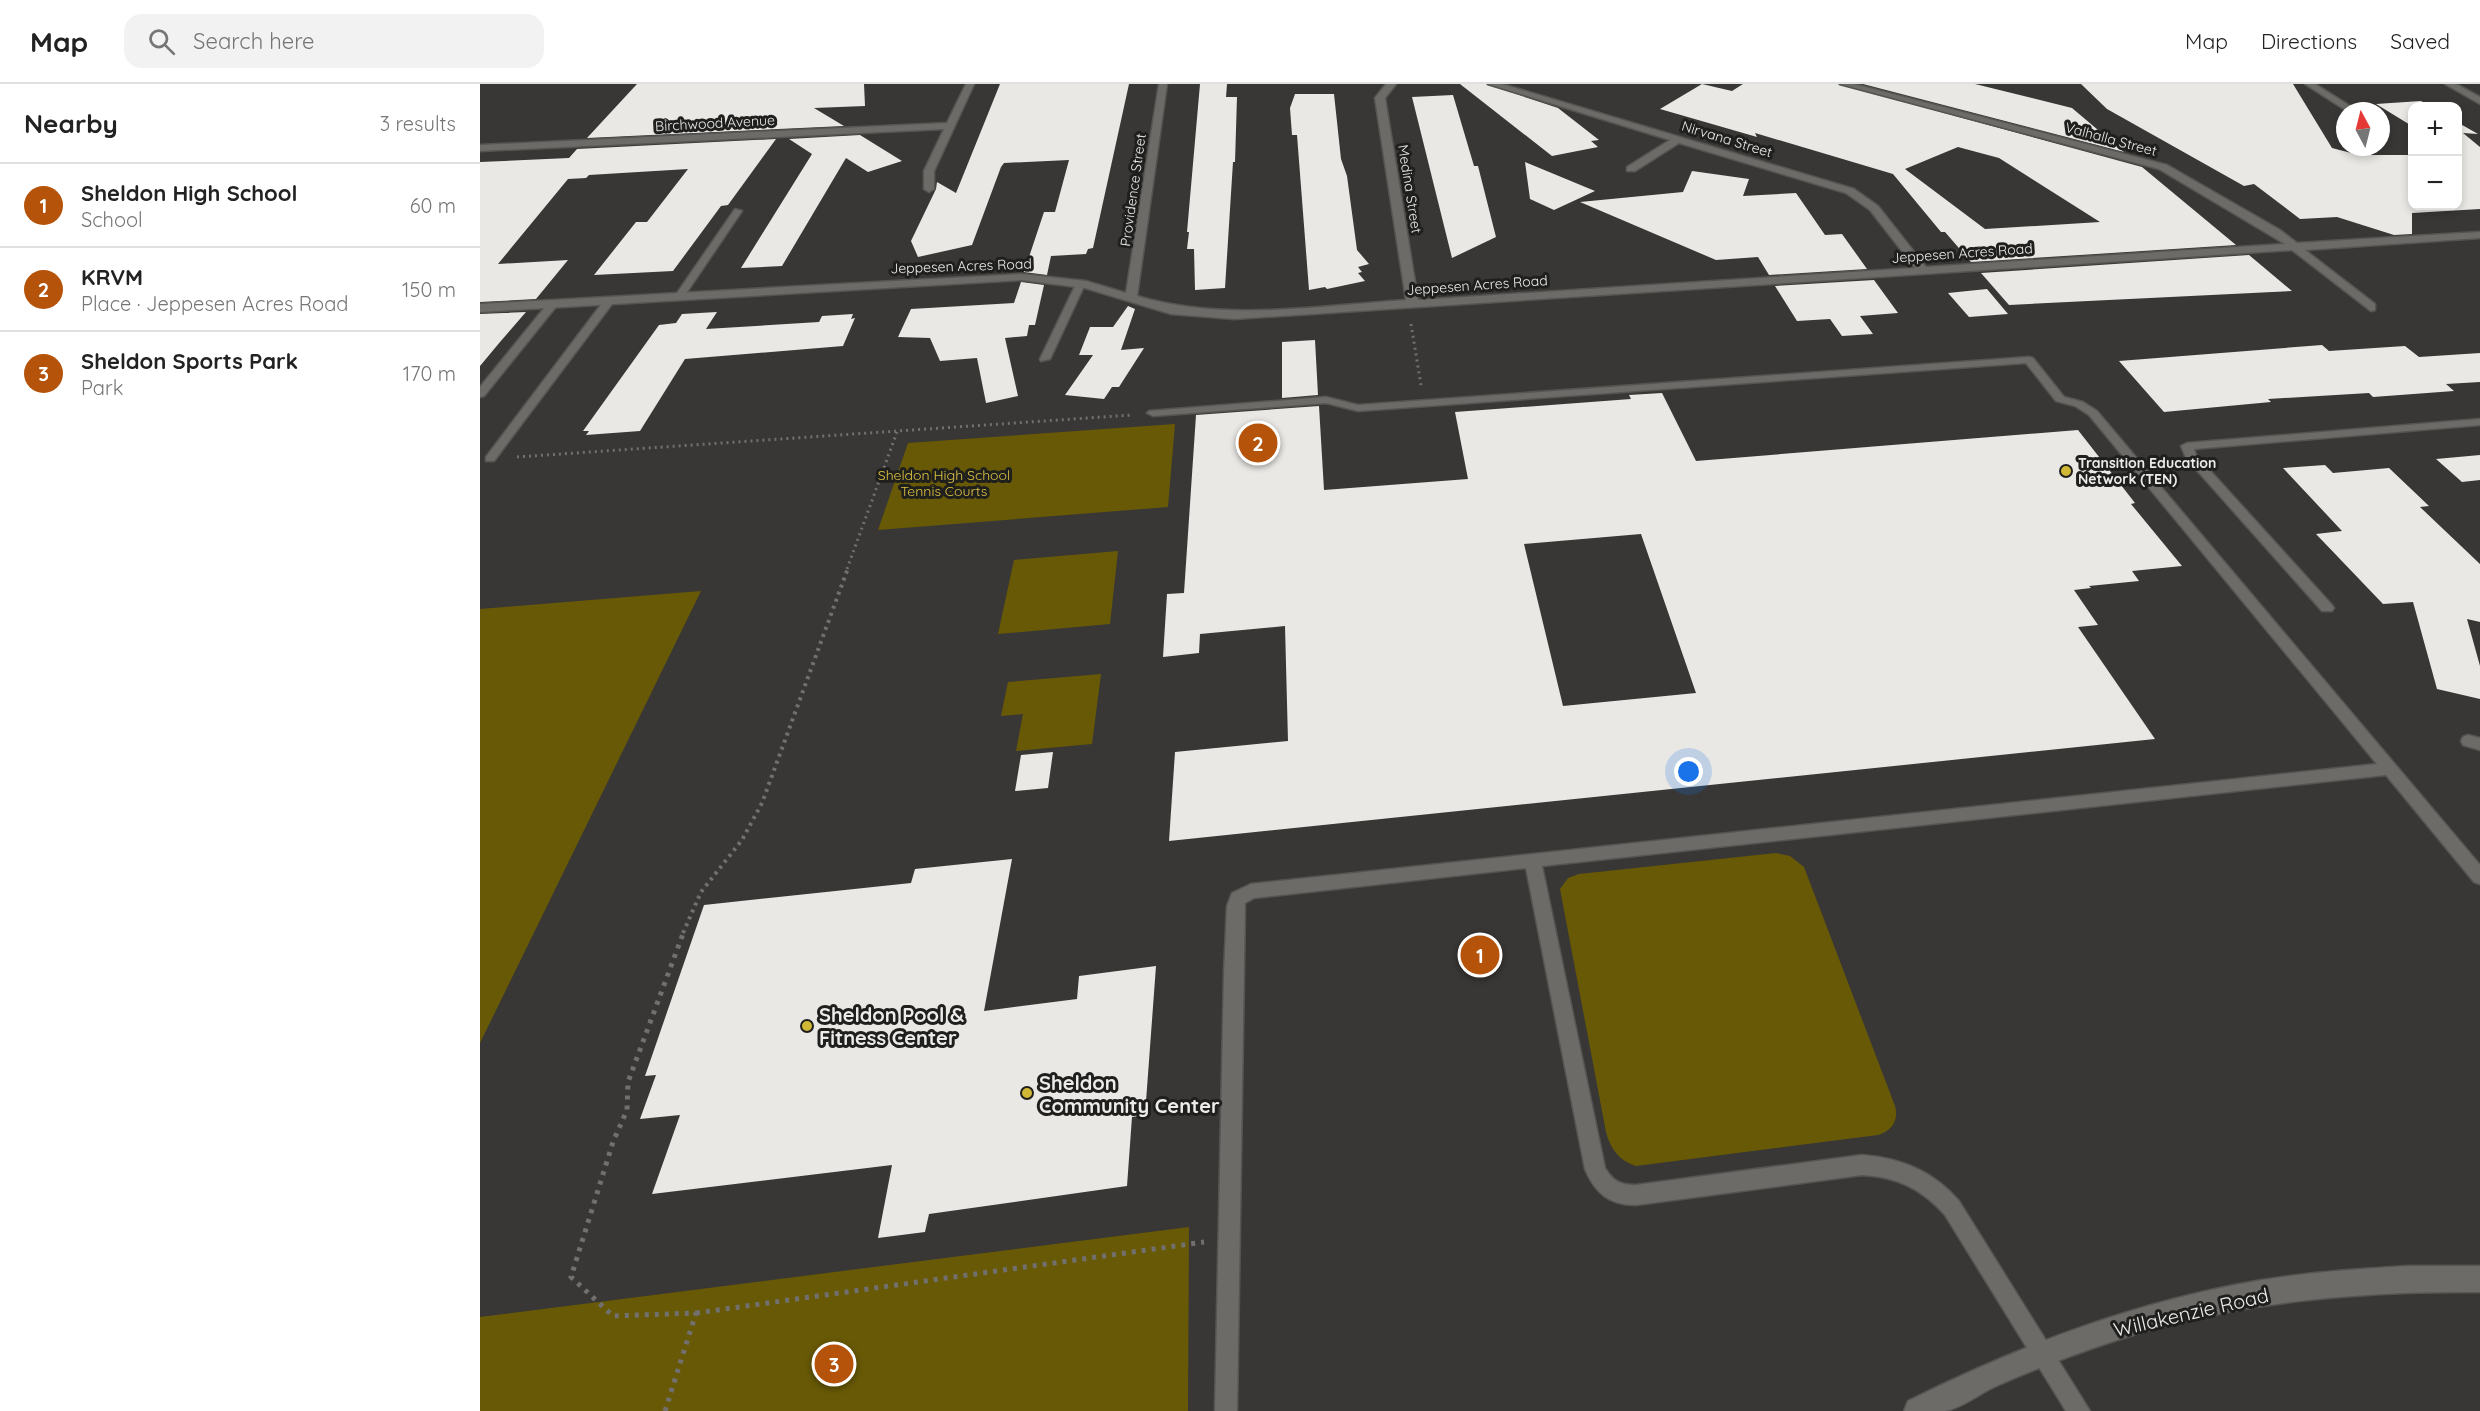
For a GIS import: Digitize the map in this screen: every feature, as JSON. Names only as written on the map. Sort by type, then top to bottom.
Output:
[{"type":"street","points":[[929,189],[929,171],[970,84]]},
{"type":"street","name":"Providence Street","points":[[1131,300],[1163,84]]},
{"type":"street","name":"Medina Street","points":[[1392,84],[1384,89],[1380,98],[1411,304]]},
{"type":"street","name":"Nirvana Street","points":[[1492,84],[1856,194],[1874,208],[1923,271]]},
{"type":"street","name":"Valhalla Street","points":[[1844,84],[2154,163],[2272,229],[2371,307]]},
{"type":"street","points":[[2309,84],[2338,102]]},
{"type":"street","points":[[2450,84],[2480,100]]},
{"type":"street","name":"Birchwood Avenue","points":[[480,148],[951,126]]},
{"type":"street","points":[[1630,169],[1679,139]]},
{"type":"street","name":"Jeppesen Acres Road","points":[[480,308],[1002,277],[1047,279],[1080,284],[1131,300],[1182,312],[1226,315],[2480,235]]},
{"type":"street","name":"Willakenzie Road","points":[[1918,1411],[1959,1389],[2041,1353],[2137,1320],[2233,1298],[2358,1282],[2480,1279]]},
{"type":"lane","points":[[680,296],[738,211]]},
{"type":"lane","points":[[1045,360],[1080,284]]},
{"type":"lane","points":[[490,459],[610,300]]},
{"type":"lane","points":[[480,394],[554,303]]},
{"type":"lane","points":[[1154,412],[1326,400],[1359,408],[2029,360],[2060,399],[2079,404],[2093,413],[2480,876]]},
{"type":"lane","points":[[2327,608],[2190,456],[2187,446],[2480,423]]},
{"type":"lane","points":[[1226,1411],[1235,906],[1238,898],[1251,891],[2390,769]]},
{"type":"lane","points":[[1533,860],[1593,1158],[1600,1182],[1616,1193],[1636,1195],[1862,1165],[1904,1171],[1930,1185],[1952,1208],[2079,1411]]},
{"type":"path","points":[[1411,304],[1424,403]]},
{"type":"path","points":[[490,459],[897,432],[1154,412]]},
{"type":"path","points":[[897,432],[762,803],[742,840],[701,892],[685,928],[628,1082],[627,1110],[613,1142],[571,1277],[613,1316],[696,1312],[1206,1242]]},
{"type":"path","points":[[665,1411],[696,1312]]},
{"type":"green space","name":"Sheldon High School Tennis Courts","points":[[1175,424],[1168,507],[878,530],[908,443]]},
{"type":"green space","points":[[1118,551],[1110,624],[998,634],[1014,560]]},
{"type":"green space","points":[[701,591],[480,1043],[480,609]]},
{"type":"green space","points":[[1101,674],[1092,744],[1016,751],[1023,714],[1001,716],[1008,682]]},
{"type":"green space","points":[[1776,853],[1790,856],[1804,867],[1895,1106],[1895,1120],[1891,1128],[1878,1135],[1636,1166],[1630,1164],[1616,1153],[1606,1132],[1560,889],[1568,878],[1579,874]]},
{"type":"green space","points":[[1189,1227],[1188,1411],[480,1411],[480,1317]]},
{"type":"building","points":[[637,84],[864,84],[865,106],[814,108],[844,126],[587,138]]},
{"type":"building","points":[[1000,84],[1129,84],[1093,248],[1088,249],[1086,254],[1051,256],[1047,275],[1024,272],[1044,212],[1055,212],[1069,160],[1004,163],[972,245],[918,257],[911,241],[936,189],[937,182],[956,193]]},
{"type":"building","points":[[1200,84],[1227,84],[1226,97],[1237,97],[1235,162],[1233,162],[1225,288],[1195,290],[1194,249],[1187,249],[1189,232],[1187,232]]},
{"type":"building","points":[[1460,84],[1486,84],[1558,108],[1599,140],[1591,141],[1598,147],[1552,156]]},
{"type":"building","points":[[1702,84],[1732,91],[1743,84],[1838,84],[2142,167],[2236,245],[1971,262],[1945,232],[1941,232],[1893,174],[1755,133],[1757,137],[1660,109]],"holes":[[[1958,147],[1999,158],[2100,222],[1985,229],[1905,169]]]},
{"type":"building","points":[[1863,84],[1975,84],[2072,108],[2124,152]]},
{"type":"building","points":[[2081,84],[2293,84],[2332,148],[2336,149],[2336,156],[2408,155],[2408,210],[2462,210],[2462,125],[2478,134],[2463,133],[2480,147],[2480,209],[2412,213],[2412,234],[2394,235],[2337,217],[2300,219],[2254,184],[2244,186],[2107,109]]},
{"type":"building","points":[[1295,94],[1334,94],[1341,159],[1347,176],[1357,250],[1369,264],[1358,267],[1362,272],[1358,273],[1365,281],[1327,289],[1325,287],[1309,290],[1297,135],[1292,135],[1290,108]]},
{"type":"building","points":[[1453,95],[1474,166],[1478,166],[1496,237],[1452,258],[1412,97]]},
{"type":"building","points":[[2421,101],[2423,102],[2408,102],[2408,124],[2390,113],[2390,103]]},
{"type":"building","points":[[860,135],[902,161],[868,172],[846,158],[782,266],[741,268],[812,154],[789,139]]},
{"type":"building","points":[[776,139],[728,205],[721,206],[673,271],[594,275],[636,222],[647,222],[688,169],[589,175],[586,178],[568,179],[498,264],[568,260],[536,299],[480,302],[480,162],[569,158],[577,149]]},
{"type":"building","points":[[1525,162],[1595,191],[1554,210],[1530,199]]},
{"type":"building","points":[[1692,171],[1749,179],[1743,196],[1796,193],[1825,235],[1842,234],[1867,269],[1769,275],[1758,257],[1716,260],[1580,202],[1683,192]]},
{"type":"building","points":[[2249,255],[2292,291],[2009,305],[1981,273]]},
{"type":"building","points":[[1874,280],[1898,313],[1860,316],[1873,334],[1842,336],[1830,319],[1797,321],[1775,286]]},
{"type":"building","points":[[1021,282],[1044,285],[1035,325],[1029,325],[1027,336],[1005,338],[1018,396],[986,403],[977,358],[940,361],[930,338],[898,337],[911,309],[1014,303]]},
{"type":"building","points":[[1987,289],[2008,314],[1969,317],[1948,293]]},
{"type":"building","points":[[1128,306],[1135,309],[1121,350],[1144,348],[1119,387],[1112,387],[1104,399],[1065,395],[1093,355],[1079,355],[1090,327],[1113,327]]},
{"type":"building","points":[[526,312],[500,342],[480,366],[480,314]]},
{"type":"building","points":[[717,312],[706,329],[819,322],[822,316],[853,314],[851,319],[855,318],[843,346],[685,359],[640,431],[586,435],[589,431],[583,431],[659,325],[676,323],[682,314]]},
{"type":"building","points":[[1315,340],[1318,395],[1282,398],[1282,342]]},
{"type":"building","points":[[2322,345],[2329,351],[2405,346],[2419,357],[2480,353],[2480,382],[2446,384],[2454,391],[2373,397],[2369,393],[2268,399],[2271,402],[2164,412],[2119,361]]},
{"type":"building","points":[[1662,393],[1696,461],[2078,430],[2135,503],[2131,504],[2182,566],[2132,571],[2139,581],[2089,586],[2091,588],[2074,590],[2098,625],[2078,627],[2155,739],[1169,841],[1175,752],[1288,741],[1285,626],[1200,634],[1199,653],[1163,657],[1167,594],[1184,593],[1196,415],[1319,406],[1324,490],[1468,479],[1455,412],[1631,399],[1629,395]],"holes":[[[1641,534],[1696,693],[1563,706],[1524,544]]]},
{"type":"building","points":[[2480,455],[2480,480],[2462,482],[2436,459]]},
{"type":"building","points":[[2325,465],[2333,473],[2389,468],[2429,506],[2420,507],[2480,564],[2480,622],[2467,619],[2480,666],[2480,699],[2437,689],[2413,602],[2383,604],[2316,534],[2342,531],[2283,468]]},
{"type":"building","points":[[1053,752],[1048,788],[1015,791],[1021,755]]},
{"type":"building","points":[[1012,859],[984,1011],[1077,999],[1079,976],[1156,966],[1145,1115],[1132,1117],[1127,1186],[929,1214],[925,1232],[878,1238],[892,1165],[652,1194],[680,1115],[640,1119],[656,1075],[645,1076],[704,905],[911,883],[915,869]]},
{"type":"place","name":"KRVM","points":[[1258,443]]},
{"type":"place","name":"Transition Education Network (TEN)","points":[[2066,471]]},
{"type":"place","name":"Sheldon High School","points":[[1480,955]]},
{"type":"place","name":"Sheldon Pool & Fitness Center","points":[[807,1026]]},
{"type":"place","name":"Sheldon Community Center","points":[[1027,1093]]},
{"type":"place","name":"Sheldon Sports Park","points":[[834,1364]]}]
